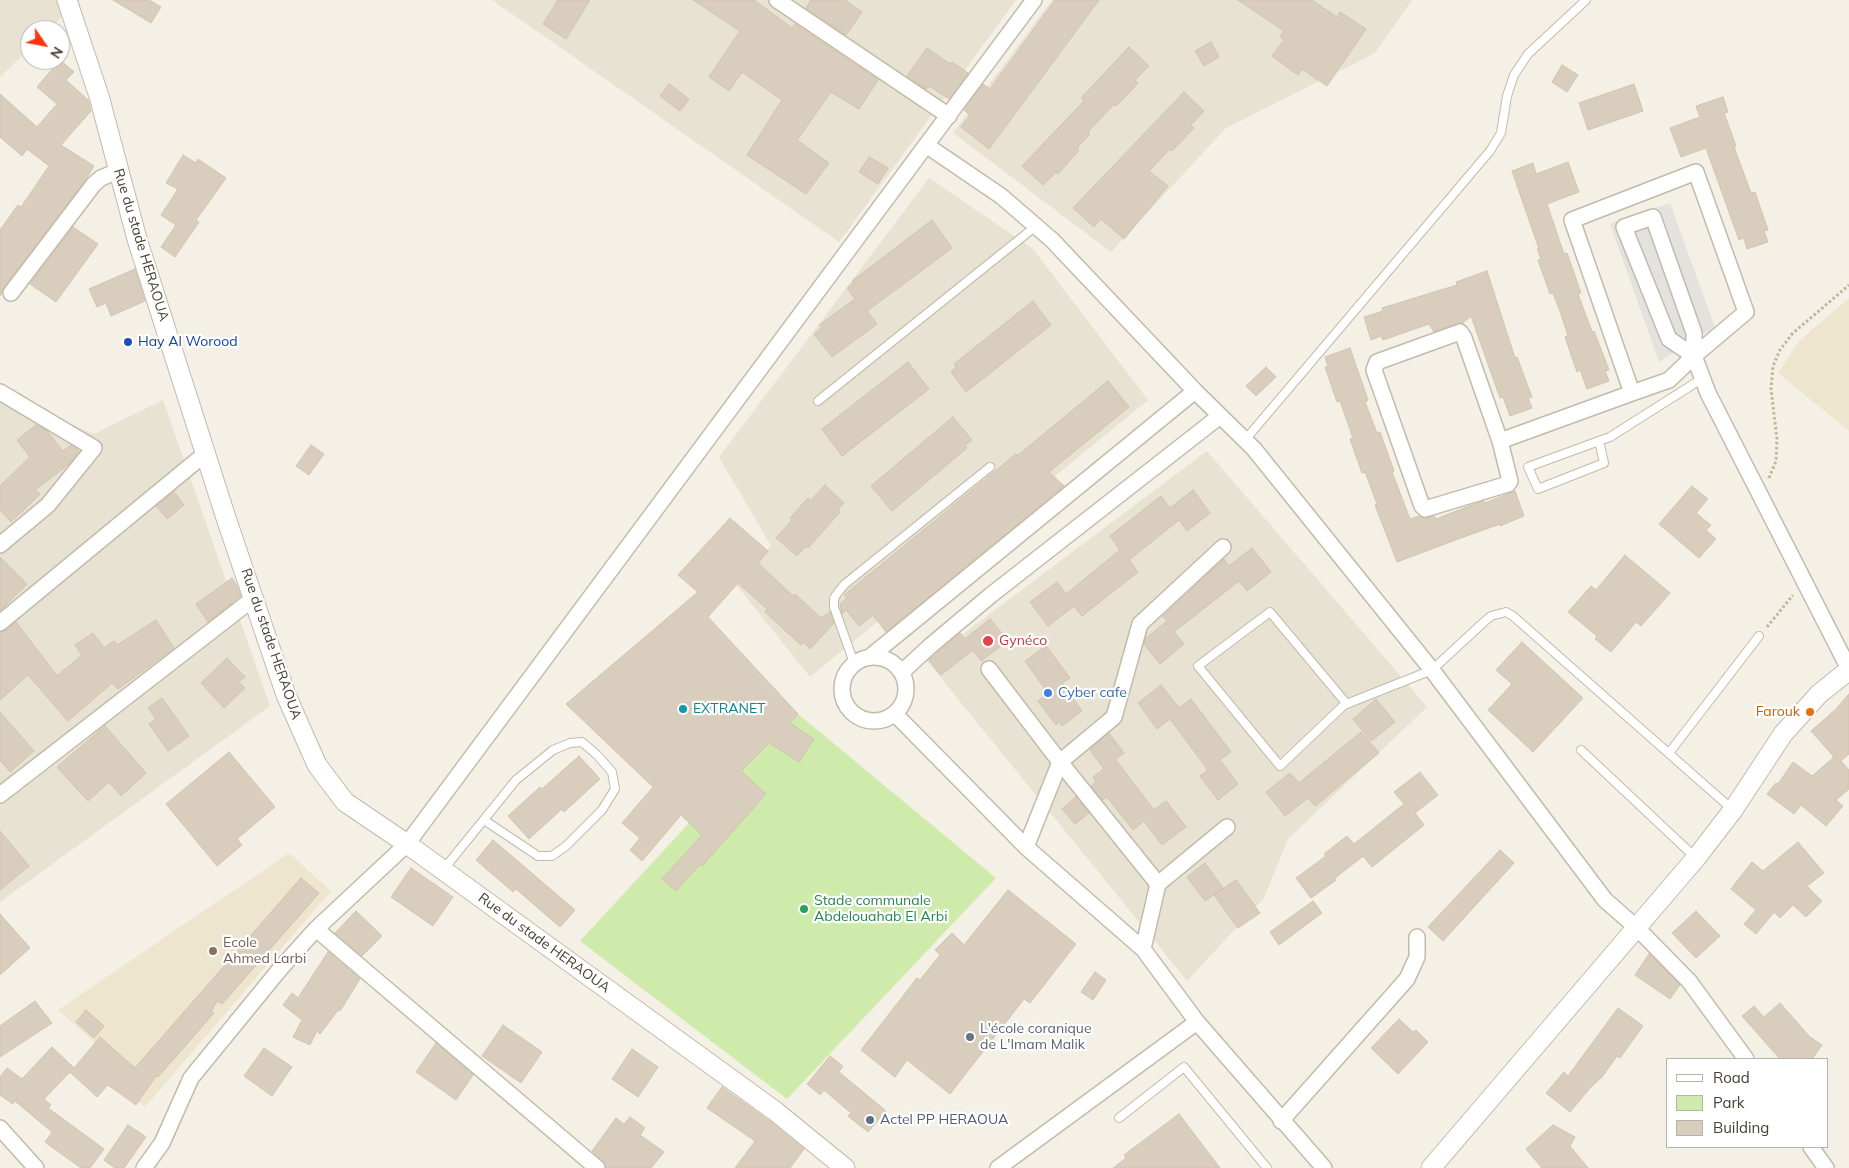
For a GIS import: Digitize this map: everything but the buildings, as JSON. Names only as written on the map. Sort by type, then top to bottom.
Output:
[{"type":"street","name":"Rue du stade HERAOUA","points":[[67,0],[99,96],[137,239],[226,518],[286,696],[317,765],[345,802],[407,844],[775,1111],[845,1168]]},
{"type":"street","points":[[777,0],[949,116]]},
{"type":"street","points":[[144,1168],[162,1143],[191,1078],[280,969],[316,929],[407,844],[1034,0]]},
{"type":"street","points":[[926,145],[1001,196],[1052,240],[1195,391],[1260,456],[1432,670],[1605,900],[1637,928],[1689,981],[1745,1058]]},
{"type":"street","points":[[10,293],[94,184],[118,171]]},
{"type":"street","points":[[1500,440],[1669,380],[1746,312],[1696,172],[1572,220],[1632,393]]},
{"type":"street","points":[[1431,1168],[1696,858],[1733,810],[1783,734],[1819,694],[1849,670],[1708,392],[1694,356],[1694,333],[1652,217],[1624,227],[1669,339],[1694,356]]},
{"type":"street","points":[[1462,333],[1500,440],[1510,479],[1508,484],[1425,509],[1423,508],[1374,370],[1375,364],[1451,335],[1462,333]]},
{"type":"street","points":[[871,656],[889,660],[897,665],[902,672],[907,690],[905,699],[895,714],[878,721],[860,718],[852,712],[843,697],[844,678],[854,663],[871,656],[1195,391]]},
{"type":"street","points":[[0,392],[94,448],[48,505],[0,545]]},
{"type":"street","points":[[902,672],[991,595],[1220,416]]},
{"type":"street","points":[[0,623],[206,453]]},
{"type":"street","points":[[1026,847],[1060,762],[1114,717],[1140,624],[1223,547]]},
{"type":"street","points":[[0,795],[254,598]]},
{"type":"street","points":[[989,669],[1060,762],[1158,884]]},
{"type":"street","points":[[895,714],[1026,847],[1143,949],[1197,1022],[1281,1121],[1324,1168]]},
{"type":"street","points":[[1143,949],[1158,884],[1227,827]]},
{"type":"street","points":[[316,929],[597,1168]]},
{"type":"street","points":[[1281,1121],[1407,980],[1417,957],[1416,937]]},
{"type":"street","points":[[998,1168],[1197,1022]]},
{"type":"street","points":[[0,1128],[36,1168]]},
{"type":"street","points":[[1812,1148],[1826,1168]]},
{"type":"lane","points":[[1245,440],[1490,151],[1501,133],[1507,96],[1514,75],[1528,54],[1586,0]]},
{"type":"lane","points":[[818,401],[1036,226]]},
{"type":"lane","points":[[1599,441],[1604,464],[1538,489],[1528,467],[1599,441],[1610,437],[1702,378]]},
{"type":"lane","points":[[854,663],[834,607],[834,598],[838,591],[990,467]]},
{"type":"lane","points":[[1346,703],[1270,612],[1198,666],[1280,766],[1344,705],[1432,670],[1491,616],[1506,612],[1520,622],[1733,810]]},
{"type":"lane","points":[[1669,753],[1759,636]]},
{"type":"lane","points":[[443,870],[516,780],[554,750],[570,743],[582,742],[597,754],[612,772],[615,789],[602,810],[566,846],[552,856],[538,856],[484,820]]},
{"type":"lane","points":[[1581,750],[1696,858]]},
{"type":"lane","points":[[1119,1118],[1184,1067],[1267,1168]]},
{"type":"path","points":[[1761,498],[1776,461],[1777,438],[1771,389],[1773,366],[1780,350],[1792,334],[1849,285]]},
{"type":"path","points":[[1759,636],[1804,581]]},
{"type":"shaded area","points":[[0,0],[80,0],[59,20],[20,20],[20,58],[0,77]]},
{"type":"shaded area","points":[[492,0],[1016,0],[839,242]]},
{"type":"shaded area","points":[[1052,0],[1412,0],[1375,53],[1226,128],[1111,252],[953,133]]},
{"type":"shaded area","points":[[929,178],[1033,249],[1148,400],[810,677],[734,582],[771,546],[719,457]]},
{"type":"shaded area","points":[[1670,203],[1715,327],[1659,362],[1610,224]]},
{"type":"shaded area","points":[[1849,298],[1849,431],[1778,373],[1799,341]]},
{"type":"shaded area","points":[[0,394],[94,434],[163,400],[270,706],[0,902]]},
{"type":"shaded area","points":[[1207,451],[1427,707],[1288,839],[1264,898],[1187,981],[927,661]]},
{"type":"shaded area","name":"Ecole Ahmed Larbi","points":[[289,853],[331,891],[145,1107],[123,1088],[133,1076],[58,1010]]},
{"type":"green space","name":"Stade communale Abdelouahab El Arbi","points":[[798,714],[996,878],[787,1099],[580,941],[689,823]]},
{"type":"place","name":"Hay Al Worood","points":[[128,342]]},
{"type":"place","name":"Gynéco","points":[[988,641]]},
{"type":"place","name":"Cyber cafe","points":[[1048,693]]},
{"type":"place","name":"EXTRANET","points":[[683,709]]},
{"type":"place","name":"Farouk","points":[[1810,712]]},
{"type":"place","name":"Stade communale Abdelouahab El Arbi","points":[[804,909]]},
{"type":"place","name":"Ecole Ahmed Larbi","points":[[213,951]]},
{"type":"place","name":"L'école coranique de L'Imam Malik","points":[[970,1037]]},
{"type":"place","name":"Actel PP HERAOUA","points":[[870,1120]]}]
